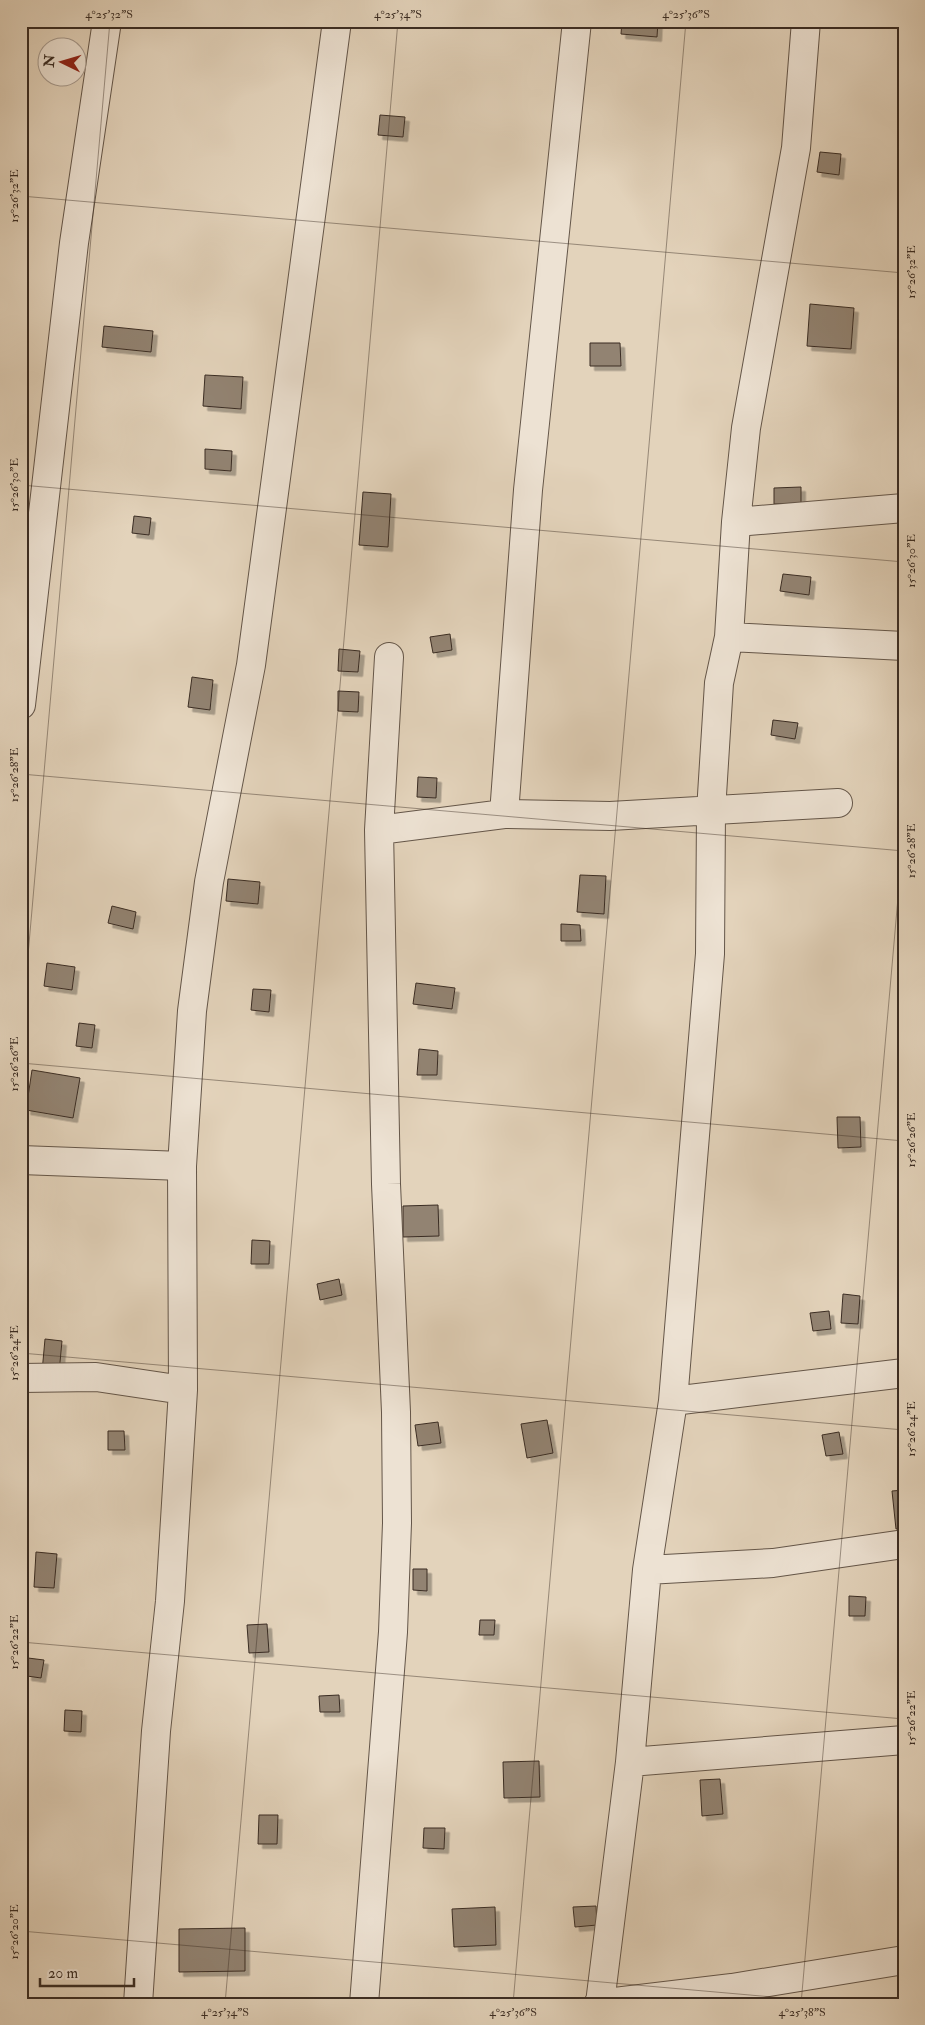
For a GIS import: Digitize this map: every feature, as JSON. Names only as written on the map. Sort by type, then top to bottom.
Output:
[{"type":"street","points":[[21,705],[74,243],[106,21]]},
{"type":"street","points":[[138,2004],[156,1731],[170,1601],[183,1390],[182,1166],[192,1011],[209,882],[251,665],[337,21]]},
{"type":"street","points":[[504,814],[528,490],[577,21]]},
{"type":"street","points":[[806,21],[796,148],[746,428],[736,522],[728,637],[719,683],[711,810],[710,954],[673,1401],[647,1570],[630,1762],[599,2004],[732,1996],[904,1960]]},
{"type":"street","points":[[736,522],[904,508]]},
{"type":"street","points":[[728,637],[904,646]]},
{"type":"street","points":[[364,2004],[392,1632],[397,1523],[396,1412],[386,1184],[379,830],[388,657]]},
{"type":"street","points":[[379,830],[504,814],[610,816],[838,803]]},
{"type":"street","points":[[21,1160],[182,1166]]},
{"type":"street","points":[[673,1401],[904,1373]]},
{"type":"street","points":[[21,1378],[96,1377],[183,1390]]},
{"type":"street","points":[[647,1570],[773,1562],[904,1544]]},
{"type":"street","points":[[630,1762],[904,1740]]},
{"type":"building","points":[[622,21],[658,21],[657,37],[621,34]]},
{"type":"building","points":[[380,115],[405,117],[403,137],[378,135]]},
{"type":"building","points":[[820,152],[841,154],[839,175],[817,172]]},
{"type":"building","points":[[810,304],[854,308],[851,349],[807,346]]},
{"type":"building","points":[[104,326],[153,331],[151,352],[102,347]]},
{"type":"building","points":[[590,343],[620,343],[621,366],[590,366]]},
{"type":"building","points":[[205,375],[243,377],[241,409],[203,406]]},
{"type":"building","points":[[205,449],[232,451],[231,471],[205,469]]},
{"type":"building","points":[[801,487],[801,503],[774,504],[774,488]]},
{"type":"building","points":[[363,492],[391,494],[388,547],[359,545]]},
{"type":"building","points":[[134,516],[151,518],[149,535],[132,533]]},
{"type":"building","points":[[783,574],[811,577],[809,595],[780,591]]},
{"type":"building","points":[[450,634],[452,650],[433,653],[430,637]]},
{"type":"building","points":[[339,649],[360,651],[358,672],[338,671]]},
{"type":"building","points":[[192,677],[213,680],[210,710],[188,707]]},
{"type":"building","points":[[338,691],[359,692],[358,712],[338,711]]},
{"type":"building","points":[[773,720],[798,723],[795,739],[771,735]]},
{"type":"building","points":[[418,777],[437,778],[436,798],[417,797]]},
{"type":"building","points":[[580,875],[606,876],[604,914],[577,912]]},
{"type":"building","points":[[228,879],[260,882],[258,904],[226,901]]},
{"type":"building","points":[[112,906],[136,912],[133,929],[108,923]]},
{"type":"building","points":[[561,924],[580,925],[581,941],[561,941]]},
{"type":"building","points":[[47,963],[75,967],[72,990],[44,986]]},
{"type":"building","points":[[416,983],[455,988],[452,1009],[413,1004]]},
{"type":"building","points":[[253,989],[271,990],[269,1012],[251,1010]]},
{"type":"building","points":[[79,1023],[95,1025],[92,1048],[76,1046]]},
{"type":"building","points":[[419,1049],[438,1051],[437,1075],[417,1075]]},
{"type":"building","points":[[32,1070],[80,1078],[73,1118],[26,1110]]},
{"type":"building","points":[[837,1117],[860,1117],[861,1147],[838,1148]]},
{"type":"building","points":[[438,1205],[439,1236],[403,1237],[403,1206]]},
{"type":"building","points":[[252,1240],[270,1241],[269,1264],[251,1264]]},
{"type":"building","points":[[339,1279],[342,1295],[320,1300],[317,1284]]},
{"type":"building","points":[[843,1294],[860,1296],[858,1324],[841,1323]]},
{"type":"building","points":[[829,1311],[831,1329],[813,1331],[810,1313]]},
{"type":"building","points":[[45,1339],[62,1341],[59,1373],[42,1372]]},
{"type":"building","points":[[547,1420],[553,1453],[527,1458],[521,1424]]},
{"type":"building","points":[[438,1422],[441,1443],[418,1446],[415,1425]]},
{"type":"building","points":[[108,1431],[124,1431],[125,1450],[108,1450]]},
{"type":"building","points":[[839,1432],[843,1454],[826,1456],[822,1435]]},
{"type":"building","points":[[904,1490],[904,1528],[896,1529],[892,1491]]},
{"type":"building","points":[[36,1552],[57,1554],[54,1588],[34,1587]]},
{"type":"building","points":[[413,1569],[427,1569],[427,1591],[413,1590]]},
{"type":"building","points":[[849,1596],[866,1597],[865,1616],[849,1616]]},
{"type":"building","points":[[480,1620],[495,1620],[494,1635],[479,1635]]},
{"type":"building","points":[[267,1624],[269,1652],[249,1653],[247,1625]]},
{"type":"building","points":[[28,1658],[44,1660],[41,1678],[27,1676]]},
{"type":"building","points":[[339,1695],[340,1712],[320,1712],[319,1696]]},
{"type":"building","points":[[65,1710],[82,1711],[81,1732],[64,1731]]},
{"type":"building","points":[[539,1761],[540,1797],[504,1798],[503,1762]]},
{"type":"building","points":[[720,1779],[723,1814],[702,1816],[700,1780]]},
{"type":"building","points":[[259,1815],[278,1815],[277,1844],[258,1844]]},
{"type":"building","points":[[424,1828],[445,1828],[444,1849],[423,1848]]},
{"type":"building","points":[[596,1906],[597,1925],[575,1927],[573,1907]]},
{"type":"building","points":[[495,1907],[496,1945],[454,1947],[452,1909]]},
{"type":"building","points":[[245,1928],[245,1971],[179,1972],[179,1929]]}]
